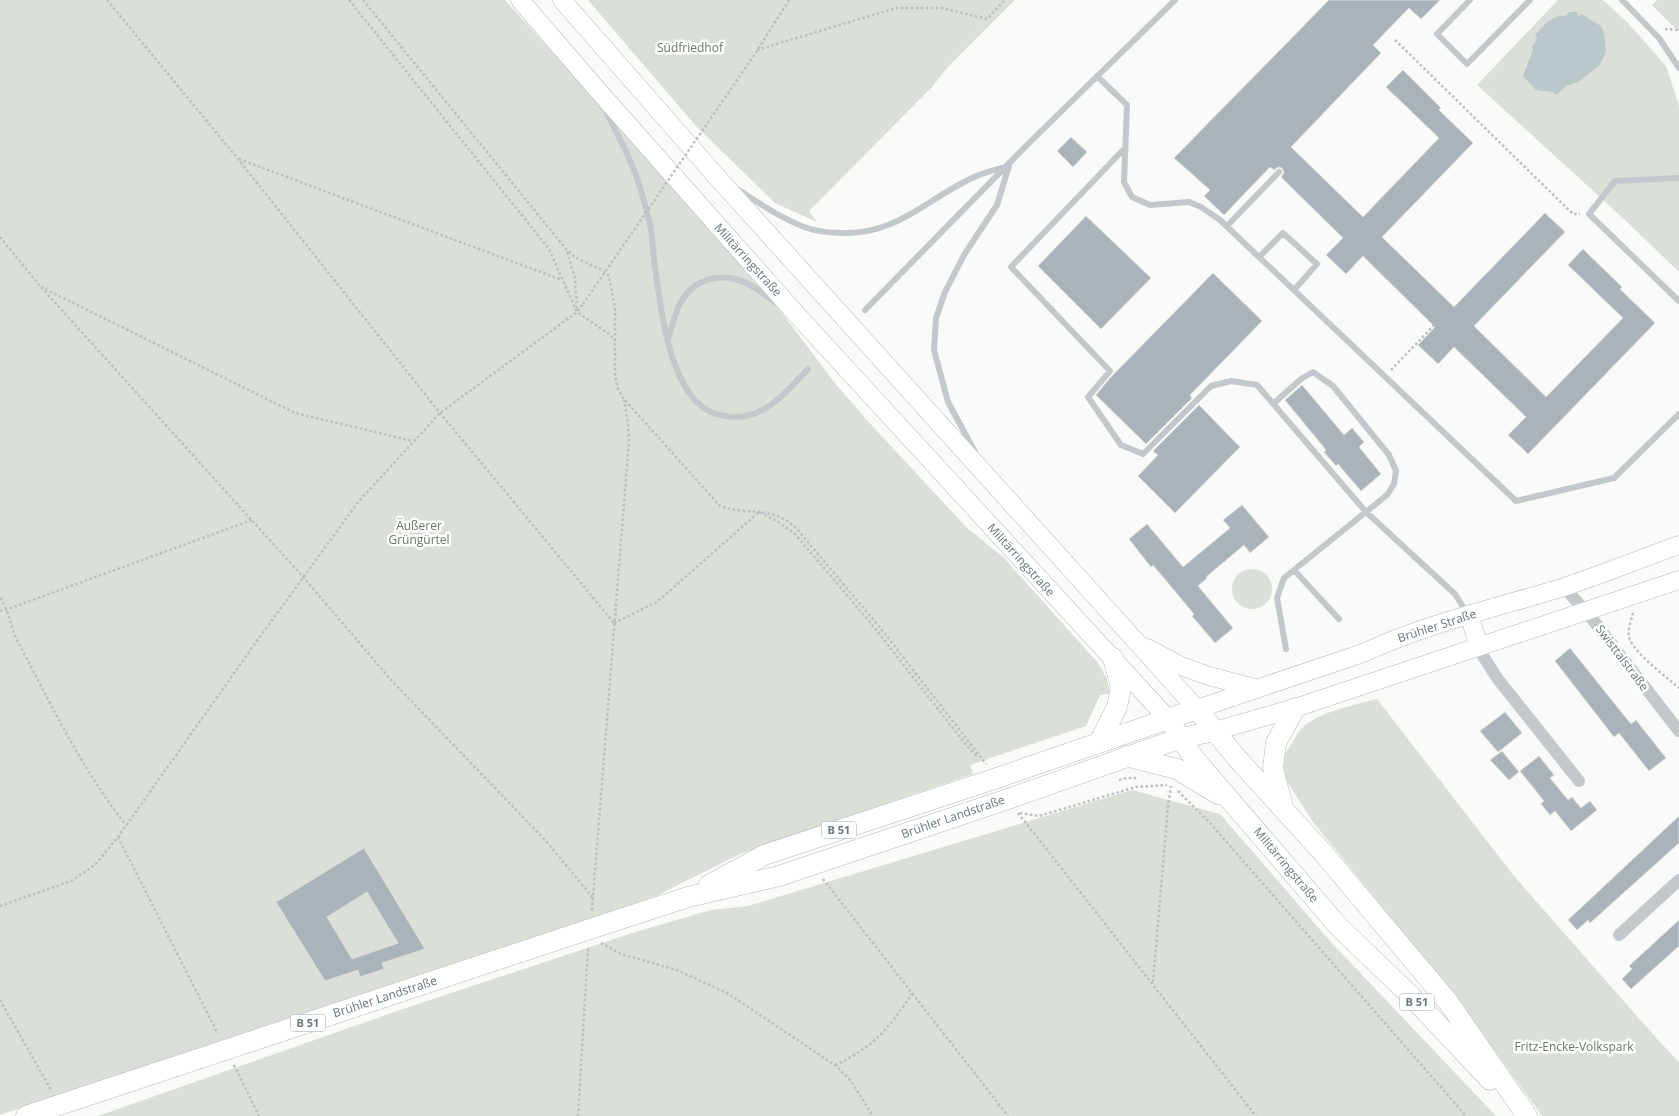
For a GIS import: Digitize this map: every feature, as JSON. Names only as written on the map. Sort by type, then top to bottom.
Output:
[{"type":"main road","name":"Militärringstraße","points":[[520,0],[798,316],[1169,720],[1193,757],[1339,927],[1412,997],[1523,1116]]},
{"type":"main road","points":[[562,0],[716,176],[1197,709]]},
{"type":"main road","name":"Brühler Straße","points":[[1197,709],[1469,615],[1564,587],[1679,545]]},
{"type":"main road","points":[[1215,731],[1295,708],[1679,580]]},
{"type":"main road","points":[[1469,615],[1479,646]]},
{"type":"main road","points":[[1134,640],[1180,666],[1258,689]]},
{"type":"main road","points":[[1100,742],[1117,707],[1120,687],[1113,658]]},
{"type":"main road","name":"B 51","points":[[1284,810],[1274,768],[1276,743],[1295,708]]},
{"type":"main road","name":"Brühler Landstraße","points":[[26,1116],[226,1050],[593,935],[688,897],[764,855],[1197,709]]},
{"type":"main road","name":"B 51","points":[[1197,709],[1235,756],[1324,854],[1449,1003],[1527,1116]]},
{"type":"main road","name":"Brühler Landstraße","points":[[688,897],[779,876],[1008,799],[1126,756],[1181,738],[1215,731]]},
{"type":"main road","name":"B 51","points":[[1126,756],[1177,769],[1234,804]]},
{"type":"street","name":"Swisttalstraße","points":[[1564,587],[1593,620],[1679,731]]},
{"type":"street","points":[[1479,646],[1497,678],[1579,781]]},
{"type":"street","points":[[1619,935],[1679,880]]},
{"type":"lane","points":[[866,310],[1026,146],[1175,0]]},
{"type":"lane","points":[[1470,0],[1437,34],[1468,64],[1530,0]]},
{"type":"lane","points":[[1625,1],[1658,38],[1679,68]]},
{"type":"lane","points":[[1097,76],[1127,104],[1124,182],[1132,197],[1150,205],[1189,202],[1201,207],[1227,226],[1516,501],[1614,478],[1679,414]]},
{"type":"lane","points":[[594,86],[635,172],[650,226],[656,275],[668,340],[680,379],[693,398],[710,412],[728,418],[749,416],[767,408],[784,394],[808,369]]},
{"type":"lane","points":[[1126,148],[1011,268],[1110,371],[1088,397],[1121,445],[1142,454],[1212,386],[1232,381],[1257,385],[1366,512],[1455,594],[1469,615]]},
{"type":"lane","points":[[716,176],[773,212],[791,221],[808,228],[829,233],[850,233],[880,229],[902,219],[969,179],[1009,165]]},
{"type":"lane","points":[[986,473],[948,402],[934,350],[935,326],[936,318],[949,285],[964,255],[997,205],[1009,165]]},
{"type":"lane","points":[[1227,226],[1279,172]]},
{"type":"lane","points":[[1679,178],[1615,181],[1590,214],[1679,301]]},
{"type":"lane","points":[[1259,257],[1283,233],[1317,264],[1294,290]]},
{"type":"lane","points":[[668,340],[681,302],[692,289],[707,278],[726,277],[745,282],[798,316]]},
{"type":"lane","points":[[1273,404],[1301,379],[1313,372],[1333,386],[1389,455],[1396,471],[1394,484],[1387,495],[1284,578],[1277,598],[1286,650]]},
{"type":"lane","points":[[1294,570],[1339,619]]},
{"type":"path","points":[[107,0],[238,159],[440,413],[614,623]]},
{"type":"path","points":[[350,0],[549,249],[577,312],[609,334],[615,342]]},
{"type":"path","points":[[363,0],[566,250],[585,264],[600,268],[609,276],[614,309],[615,377],[623,398],[720,506],[728,509],[759,512],[777,515],[788,521],[797,530],[886,635],[986,765],[966,745],[874,627],[795,534],[780,523],[759,512]]},
{"type":"path","points":[[0,906],[71,881],[95,865],[126,825],[358,501],[440,413],[577,312],[753,57],[789,0]]},
{"type":"path","points":[[757,50],[896,8],[942,8],[987,18],[1005,0]]},
{"type":"path","points":[[1395,40],[1573,214],[1590,214]]},
{"type":"path","points":[[238,159],[563,281]]},
{"type":"path","points":[[0,237],[40,286],[304,578],[391,680],[546,841],[594,899]]},
{"type":"path","points":[[566,250],[572,262],[575,278],[577,312]]},
{"type":"path","points":[[40,286],[295,413],[413,441]]},
{"type":"path","points":[[1385,376],[1437,322]]},
{"type":"path","points":[[578,1116],[629,440],[623,398]]},
{"type":"path","points":[[614,623],[657,602],[759,512]]},
{"type":"path","points":[[0,610],[8,609],[252,520]]},
{"type":"path","points":[[0,598],[8,609],[15,636],[68,737],[88,772],[126,825]]},
{"type":"path","points":[[1630,607],[1633,612],[1629,631],[1630,640],[1645,658],[1679,688]]},
{"type":"path","points":[[1153,984],[1168,806],[1172,785]]},
{"type":"path","points":[[1256,1116],[1018,813],[1039,816],[1136,787],[1172,785],[1210,823],[1466,1116]]},
{"type":"path","points":[[118,836],[259,1116]]},
{"type":"path","points":[[823,878],[1008,1116]]},
{"type":"path","points":[[593,935],[621,954],[677,970],[727,993],[835,1065],[851,1081],[874,1115]]},
{"type":"path","points":[[835,1065],[854,1057],[874,1042],[898,1015],[912,994]]},
{"type":"path","points":[[0,1000],[48,1083],[57,1106]]},
{"type":"green space","name":"Äußerer Grüngürtel","points":[[0,0],[505,0],[761,285],[834,382],[864,417],[966,527],[1004,558],[1098,663],[1107,679],[1110,694],[1100,695],[1086,726],[970,765],[973,774],[740,854],[656,896],[0,1115]]},
{"type":"green space","name":"Südfriedhof","points":[[588,0],[1015,0],[809,211],[817,222],[775,203],[696,126]]},
{"type":"green space","points":[[1558,0],[1603,0],[1626,21],[1666,66],[1679,106],[1679,272],[1624,219],[1477,85]]},
{"type":"green space","points":[[1657,0],[1679,0],[1679,32],[1652,5]]},
{"type":"green space","points":[[1252,569],[1266,575],[1272,589],[1266,603],[1252,609],[1238,603],[1232,589],[1238,575]]},
{"type":"green space","name":"Fritz-Encke-Volkspark","points":[[1377,699],[1514,876],[1679,1062],[1679,1116],[1542,1116],[1461,1004],[1313,822],[1281,772],[1279,753],[1286,753],[1301,729],[1317,718],[1337,710]]},
{"type":"green space","points":[[1132,790],[1220,814],[1329,940],[1496,1116],[98,1116],[400,1010],[632,933],[711,910],[748,906]]},
{"type":"shaded area","points":[[1570,12],[1577,12],[1578,17],[1581,14],[1601,26],[1604,33],[1606,52],[1600,65],[1578,82],[1566,86],[1557,95],[1552,92],[1536,90],[1523,76],[1533,50],[1532,47],[1537,38],[1535,35],[1552,19],[1565,16]]},
{"type":"building","points":[[1329,0],[1440,0],[1421,19],[1409,8],[1373,45],[1381,53],[1291,147],[1363,217],[1439,138],[1386,87],[1403,70],[1441,108],[1439,110],[1473,143],[1382,237],[1454,307],[1545,213],[1565,232],[1474,326],[1546,397],[1623,318],[1568,265],[1583,249],[1655,323],[1528,454],[1508,435],[1526,417],[1454,347],[1438,364],[1418,345],[1435,327],[1363,256],[1346,274],[1326,255],[1343,238],[1281,177],[1284,173],[1282,168],[1278,167],[1274,170],[1270,167],[1224,215],[1204,196],[1210,190],[1174,158]]},
{"type":"building","points":[[1071,137],[1087,152],[1073,167],[1057,151]]},
{"type":"building","points":[[1086,216],[1151,278],[1101,329],[1038,266]]},
{"type":"building","points":[[1213,273],[1262,321],[1190,395],[1192,398],[1146,444],[1096,395],[1110,378]]},
{"type":"building","points":[[1302,385],[1344,435],[1352,428],[1364,442],[1359,447],[1381,474],[1361,491],[1338,464],[1336,466],[1324,452],[1326,450],[1285,400]]},
{"type":"building","points":[[1199,405],[1240,447],[1175,513],[1138,476],[1158,455],[1153,451]]},
{"type":"building","points":[[1242,505],[1269,537],[1250,553],[1244,545],[1198,586],[1233,628],[1215,643],[1192,616],[1194,614],[1153,565],[1151,567],[1129,539],[1147,524],[1183,567],[1230,528],[1223,520]]},
{"type":"building","points":[[1570,648],[1631,724],[1636,720],[1666,758],[1649,771],[1619,733],[1614,737],[1555,661]]},
{"type":"building","points":[[1505,712],[1522,733],[1498,752],[1480,731]]},
{"type":"building","points":[[1502,751],[1519,772],[1509,780],[1490,760]]},
{"type":"building","points":[[1539,756],[1554,775],[1550,778],[1568,800],[1572,797],[1581,808],[1590,801],[1597,810],[1571,831],[1555,811],[1550,815],[1541,804],[1544,801],[1520,771]]},
{"type":"building","points":[[1679,816],[1679,843],[1590,923],[1588,920],[1577,930],[1568,920]]},
{"type":"building","points":[[364,848],[425,949],[382,963],[384,969],[360,977],[358,970],[325,981],[276,902]],"holes":[[[367,892],[398,943],[352,959],[327,917]]]},
{"type":"building","points":[[1679,920],[1679,946],[1631,989],[1622,979],[1632,969],[1629,966]]}]
